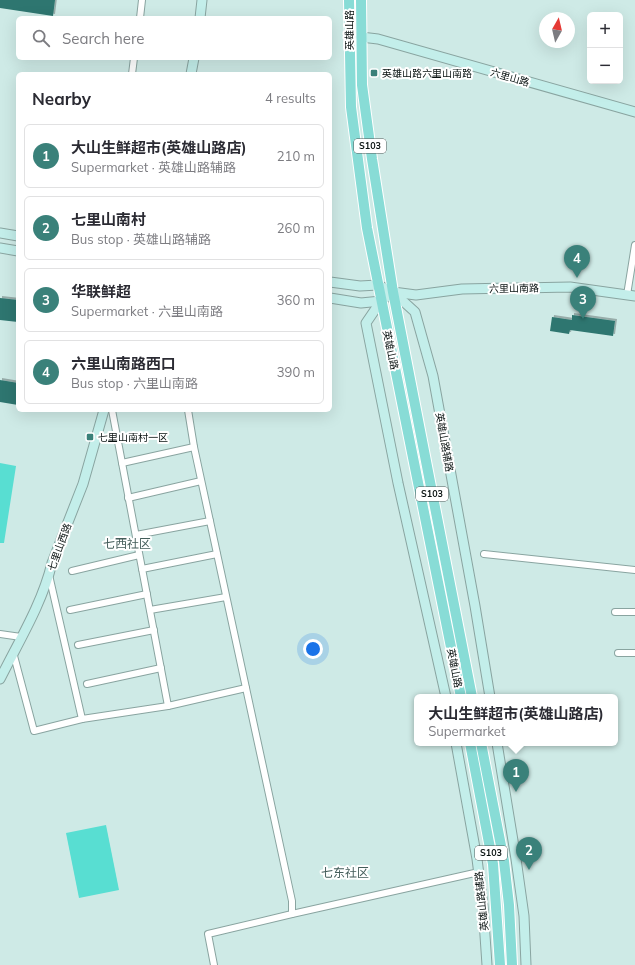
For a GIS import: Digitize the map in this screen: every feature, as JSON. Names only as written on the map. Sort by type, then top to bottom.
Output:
[{"type":"main road","name":"英雄山路","points":[[349,0],[351,107],[366,228],[460,694]]},
{"type":"main road","name":"英雄山路","points":[[361,0],[362,85],[393,292],[471,694]]},
{"type":"main road","name":"S103","points":[[471,746],[493,864],[500,965]]},
{"type":"main road","name":"S103","points":[[482,746],[504,861],[509,905],[512,965]]},
{"type":"street","points":[[140,16],[142,0]]},
{"type":"street","points":[[200,16],[202,0]]},
{"type":"street","name":"六里山路","points":[[361,37],[378,39],[635,112]]},
{"type":"street","points":[[132,72],[134,60]]},
{"type":"street","points":[[191,72],[194,60]]},
{"type":"street","points":[[0,234],[16,236]]},
{"type":"street","points":[[631,295],[635,245]]},
{"type":"street","points":[[0,248],[16,251]]},
{"type":"street","points":[[332,282],[360,286],[378,284],[393,292],[381,301],[366,323],[398,483],[445,694]]},
{"type":"street","name":"六里山南路","points":[[393,292],[416,296],[462,289],[570,287],[631,295]]},
{"type":"street","name":"英雄山路辅路","points":[[393,292],[415,312],[433,376],[490,694]]},
{"type":"street","points":[[332,298],[361,303],[381,301]]},
{"type":"street","name":"七里山西路","points":[[0,679],[31,620],[49,575],[52,563],[82,484],[103,412]]},
{"type":"street","points":[[112,412],[168,706]]},
{"type":"street","points":[[188,412],[201,481],[292,901],[292,914]]},
{"type":"street","points":[[122,463],[194,447]]},
{"type":"street","points":[[128,498],[201,481]]},
{"type":"street","points":[[136,535],[210,521]]},
{"type":"street","points":[[142,569],[217,554]]},
{"type":"street","points":[[484,554],[635,570]]},
{"type":"street","points":[[72,570],[139,555]]},
{"type":"street","points":[[49,575],[82,719]]},
{"type":"street","points":[[70,610],[147,594]]},
{"type":"street","points":[[150,610],[226,597]]},
{"type":"street","points":[[615,612],[635,612]]},
{"type":"street","points":[[78,645],[154,630]]},
{"type":"street","points":[[0,634],[21,637]]},
{"type":"street","points":[[13,652],[34,731],[82,719],[168,706],[246,688]]},
{"type":"street","points":[[618,653],[635,653]]},
{"type":"street","points":[[87,684],[161,668]]},
{"type":"street","name":"英雄山路辅路","points":[[457,746],[479,872],[487,965]]},
{"type":"street","points":[[497,746],[524,916],[526,965]]},
{"type":"street","points":[[214,965],[208,934],[479,872]]},
{"type":"shaded area","points":[[0,463],[16,466],[4,543],[0,543]]},
{"type":"shaded area","points":[[106,825],[119,890],[79,898],[66,833]]},
{"type":"building","points":[[0,0],[55,0],[53,16],[0,8]]},
{"type":"building","points":[[0,298],[16,300],[16,322],[0,320]]},
{"type":"building","points":[[572,315],[615,321],[613,336],[570,330],[569,334],[550,331],[552,317],[572,320]]},
{"type":"building","points":[[0,380],[16,383],[16,405],[0,402]]},
{"type":"place","name":"英雄山路六里山南路","points":[[374,73]]},
{"type":"place","name":"六里山南路西口","points":[[577,278]]},
{"type":"place","name":"华联鲜超","points":[[583,319]]},
{"type":"place","name":"七里山南村一区","points":[[90,437]]},
{"type":"place","name":"大山生鲜超市(英雄山路店)","points":[[516,792]]},
{"type":"place","name":"七里山南村","points":[[529,870]]},
{"type":"district","name":"七西社区","points":[[127,544]]},
{"type":"district","name":"七东社区","points":[[345,873]]}]
